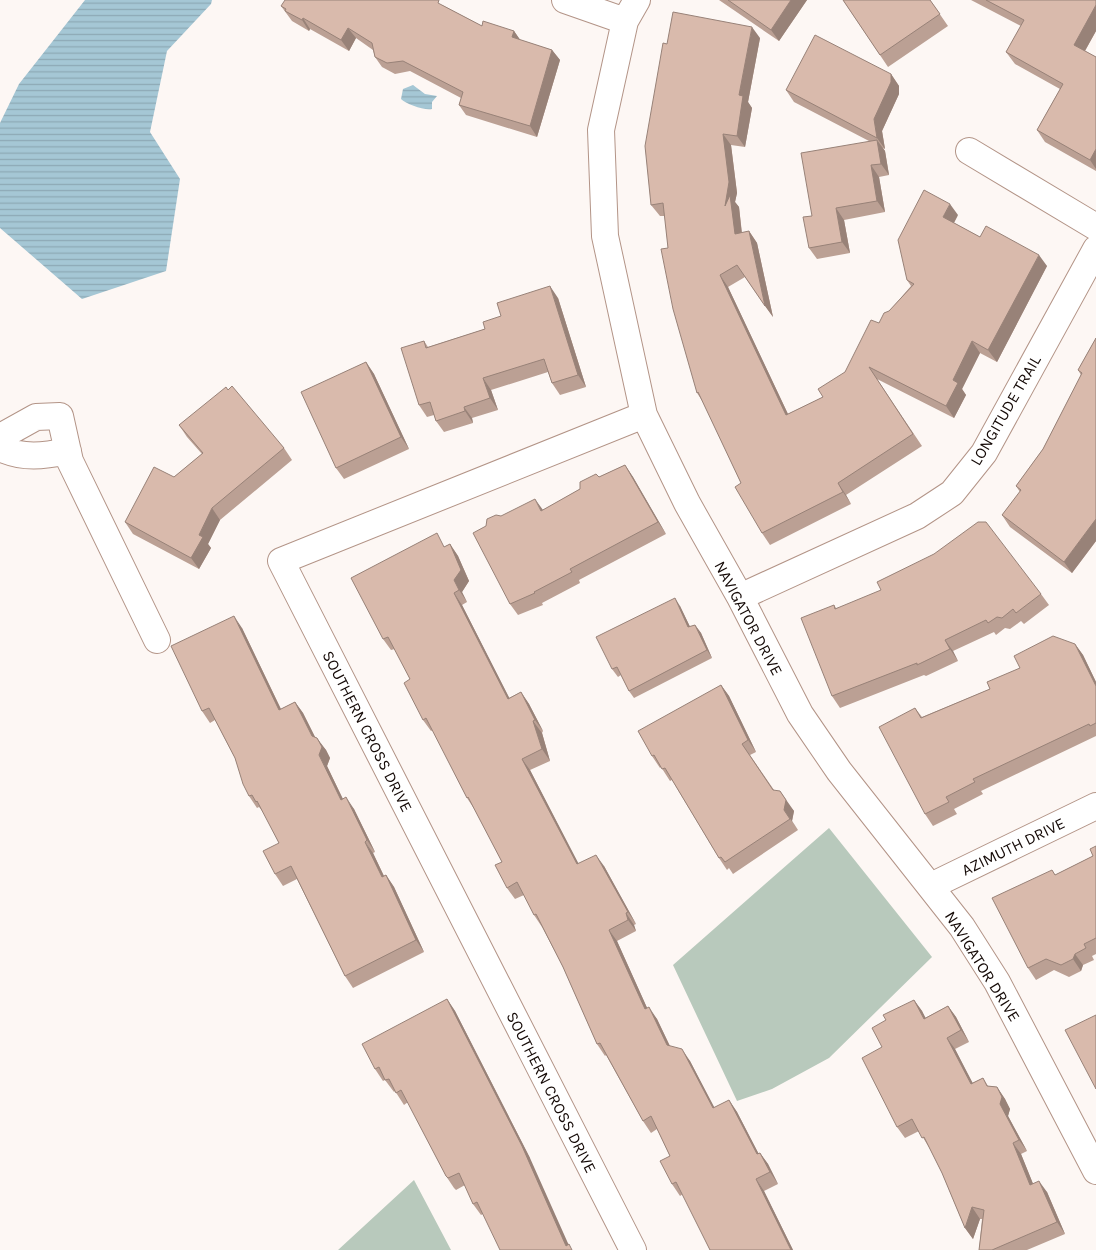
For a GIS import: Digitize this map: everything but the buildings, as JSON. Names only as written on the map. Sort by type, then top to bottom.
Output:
[{"type":"street","points":[[565,0],[631,11]]},
{"type":"street","name":"NAVIGATOR DRIVE","points":[[631,11],[601,130],[605,236],[644,415],[687,503],[740,597],[800,714],[839,771],[962,927],[997,982],[1096,1170]]},
{"type":"street","points":[[969,151],[1096,227]]},
{"type":"street","name":"LONGITUDE TRAIL","points":[[740,597],[917,516],[952,493],[984,453],[1096,249]]},
{"type":"street","name":"SOUTHERN CROSS DRIVE","points":[[633,1250],[281,561],[644,415]]},
{"type":"street","points":[[0,437],[36,417],[60,416],[70,461],[158,640]]},
{"type":"street","points":[[0,448],[12,454],[39,457],[68,451]]},
{"type":"street","name":"AZIMUTH DRIVE","points":[[931,886],[1096,806]]},
{"type":"green space","points":[[829,828],[932,957],[829,1058],[772,1089],[737,1101],[673,965]]},
{"type":"green space","points":[[414,1180],[451,1250],[338,1250]]},
{"type":"water","points":[[85,0],[212,0],[211,4],[167,51],[150,132],[180,179],[166,271],[82,299],[0,228],[0,123],[19,84]]},
{"type":"water","points":[[413,85],[425,94],[437,96],[432,102],[432,109],[416,107],[401,99],[403,89]]}]
